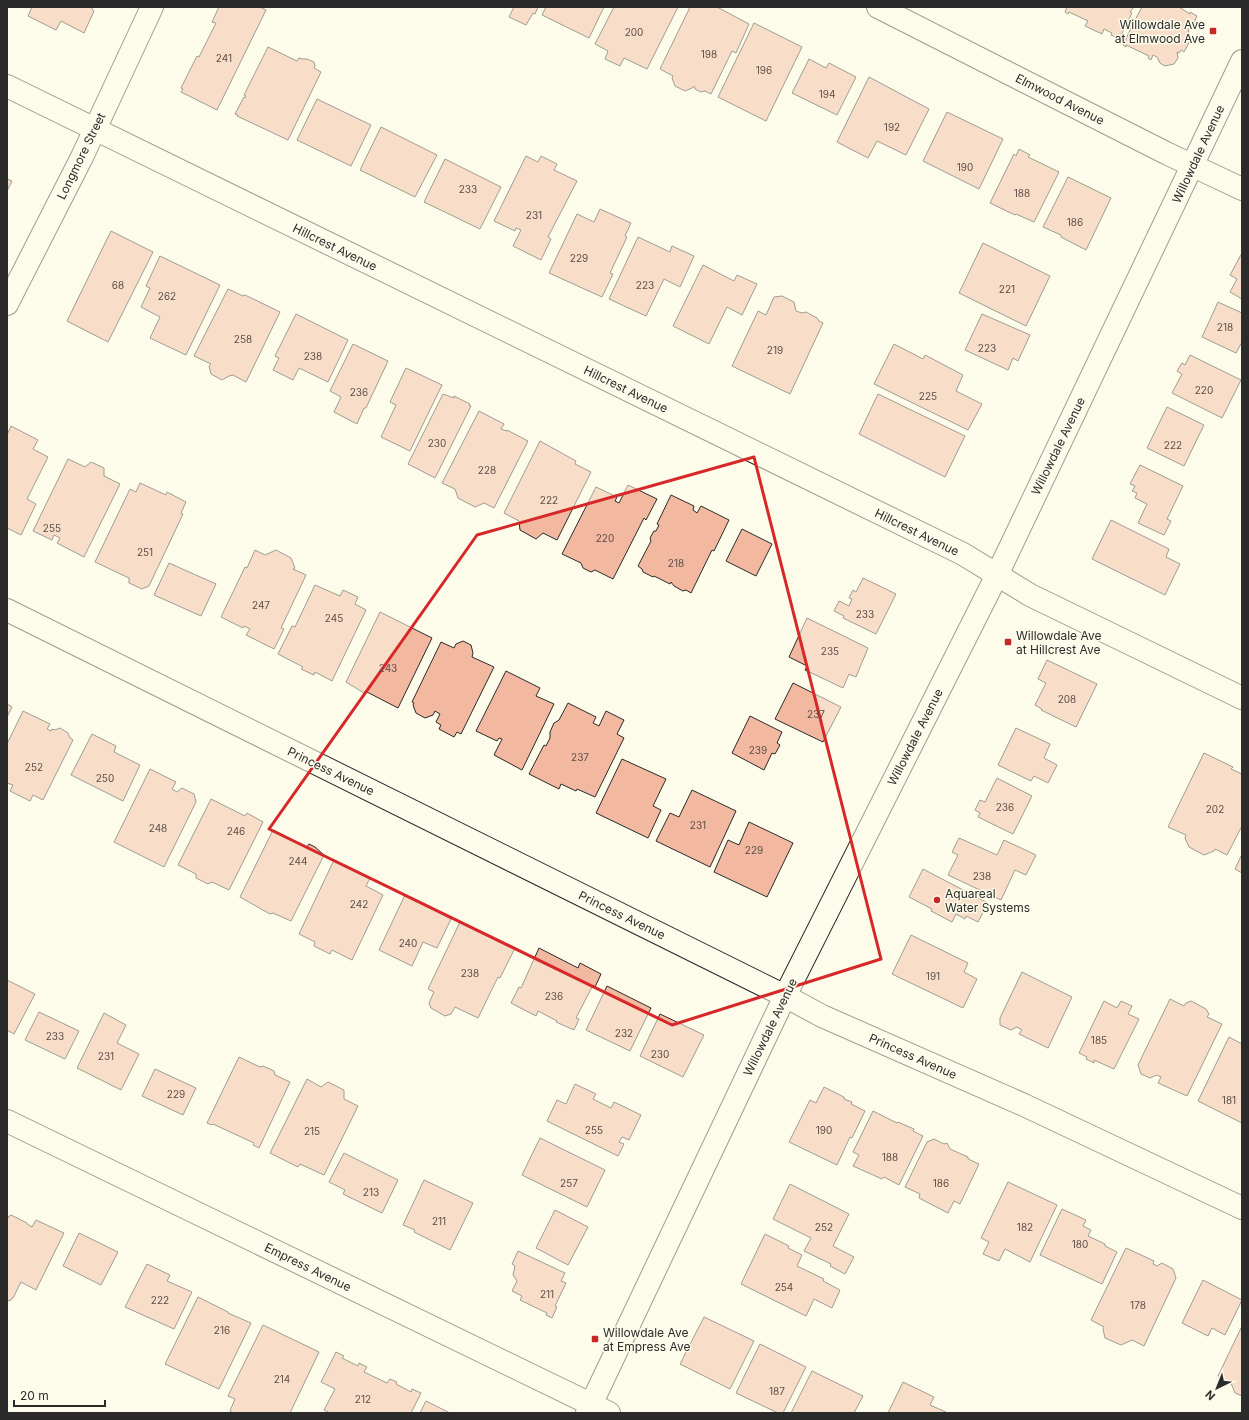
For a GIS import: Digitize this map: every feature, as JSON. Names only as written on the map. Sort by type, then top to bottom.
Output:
[{"type":"street","name":"Longmore Street","points":[[7,304],[95,129],[152,7]]},
{"type":"street","name":"Elmwood Avenue","points":[[878,7],[1242,190]]},
{"type":"street","name":"Willowdale Avenue","points":[[596,1410],[785,996],[997,575],[1242,60]]},
{"type":"street","name":"Hillcrest Avenue","points":[[7,86],[963,554],[1030,595],[1242,698]]},
{"type":"street","name":"Princess Avenue","points":[[7,610],[785,996],[822,1016],[1024,1105],[1242,1208]]},
{"type":"street","name":"Empress Avenue","points":[[7,1121],[596,1410]]},
{"type":"highlighted area","points":[[754,457],[881,959],[672,1025],[269,829],[477,535]]},
{"type":"building","points":[[32,7],[92,7],[94,11],[84,33],[61,21],[56,30],[28,16]]},
{"type":"building","points":[[219,7],[260,7],[266,10],[217,110],[181,92],[183,89],[181,88],[216,23],[212,22]]},
{"type":"building","points":[[514,7],[538,7],[535,14],[533,13],[526,25],[509,17]]},
{"type":"building","points":[[546,7],[604,7],[589,38],[542,15]]},
{"type":"building","points":[[614,7],[678,7],[647,69],[624,58],[620,66],[605,59],[608,51],[595,44]]},
{"type":"building","points":[[690,7],[717,7],[749,24],[736,53],[732,51],[711,94],[705,91],[701,92],[695,89],[694,86],[685,91],[675,86],[672,78],[673,76],[660,69]]},
{"type":"building","points":[[1067,7],[1134,7],[1130,12],[1132,13],[1119,39],[1104,29],[1102,34],[1085,26],[1088,21],[1069,12],[1068,14],[1065,12]]},
{"type":"building","points":[[1142,7],[1179,7],[1190,14],[1190,12],[1197,16],[1193,25],[1191,24],[1188,31],[1188,35],[1192,37],[1184,52],[1181,50],[1179,53],[1177,52],[1178,58],[1174,64],[1165,66],[1160,63],[1157,57],[1153,55],[1151,60],[1148,58],[1149,56],[1123,45],[1133,24],[1135,25],[1137,21],[1135,20]]},
{"type":"building","points":[[754,23],[802,47],[766,121],[718,97]]},
{"type":"building","points":[[268,47],[297,61],[299,58],[314,62],[314,68],[321,72],[288,140],[235,114],[246,96],[244,95]]},
{"type":"building","points":[[809,59],[826,68],[829,63],[856,77],[837,115],[792,93]]},
{"type":"building","points":[[869,77],[929,109],[906,155],[877,141],[868,158],[837,142]]},
{"type":"building","points":[[317,99],[371,125],[351,166],[297,140]]},
{"type":"building","points":[[947,112],[1003,139],[979,189],[923,161]]},
{"type":"building","points":[[381,127],[437,155],[415,197],[360,170]]},
{"type":"building","points":[[1019,149],[1030,155],[1028,157],[1059,172],[1034,222],[990,203],[1014,154],[1016,156]]},
{"type":"building","points":[[526,156],[538,162],[541,156],[557,164],[554,170],[577,181],[548,237],[551,239],[541,260],[513,246],[521,230],[516,228],[515,231],[494,221]]},
{"type":"building","points":[[445,159],[501,187],[480,229],[424,202]]},
{"type":"building","points":[[1068,177],[1111,198],[1086,250],[1061,237],[1061,235],[1043,227]]},
{"type":"building","points":[[7,179],[12,181],[7,191]]},
{"type":"building","points":[[600,209],[631,223],[625,236],[627,237],[610,273],[613,274],[602,297],[549,273],[577,214],[594,222]]},
{"type":"building","points":[[111,231],[153,252],[108,342],[67,321]]},
{"type":"building","points":[[638,237],[670,252],[672,246],[694,256],[680,287],[664,279],[646,316],[609,299]]},
{"type":"building","points":[[983,243],[1050,276],[1026,326],[959,293]]},
{"type":"building","points":[[1242,253],[1242,299],[1230,292],[1237,279],[1230,275]]},
{"type":"building","points":[[160,256],[220,285],[186,355],[150,338],[160,317],[141,307],[150,288],[146,286]]},
{"type":"building","points":[[703,265],[734,281],[737,275],[757,284],[742,315],[727,307],[709,344],[673,326]]},
{"type":"building","points":[[228,289],[243,296],[245,295],[280,312],[246,382],[233,375],[222,380],[211,374],[209,366],[211,364],[194,356]]},
{"type":"building","points":[[782,296],[794,302],[796,311],[802,313],[806,312],[823,323],[790,394],[732,366],[758,311],[766,315],[774,297]]},
{"type":"building","points":[[1218,302],[1242,313],[1242,342],[1236,353],[1202,337]]},
{"type":"building","points":[[296,314],[348,340],[328,382],[299,368],[293,380],[273,370],[279,358],[275,356]]},
{"type":"building","points":[[982,314],[1030,335],[1018,361],[1013,358],[1008,370],[965,350]]},
{"type":"building","points":[[353,344],[388,361],[357,424],[334,412],[341,397],[330,391]]},
{"type":"building","points":[[894,344],[923,359],[925,355],[963,375],[956,391],[982,404],[968,430],[874,384]]},
{"type":"building","points":[[1190,355],[1241,380],[1222,418],[1172,393],[1182,374],[1177,371],[1182,363],[1185,365]]},
{"type":"building","points":[[406,368],[442,385],[410,451],[381,437],[396,405],[390,402]]},
{"type":"building","points":[[443,394],[454,398],[454,396],[470,404],[469,406],[471,406],[435,478],[408,464]]},
{"type":"building","points":[[878,394],[965,436],[945,477],[859,434]]},
{"type":"building","points":[[1167,407],[1204,425],[1184,466],[1147,448]]},
{"type":"building","points":[[479,411],[504,424],[501,429],[507,430],[528,441],[494,508],[484,503],[475,507],[458,498],[455,489],[442,483]]},
{"type":"building","points":[[11,426],[38,440],[33,449],[48,457],[27,499],[36,504],[21,535],[7,528],[7,435]]},
{"type":"building","points":[[540,441],[576,461],[575,464],[591,472],[557,540],[543,533],[536,539],[520,530],[519,521],[504,513]]},
{"type":"building","points":[[68,459],[85,467],[91,462],[104,468],[104,476],[120,484],[84,557],[57,543],[60,538],[54,535],[52,540],[33,531]]},
{"type":"building","points":[[1140,465],[1183,486],[1167,519],[1171,521],[1164,535],[1138,523],[1147,504],[1135,498],[1137,493],[1132,491],[1135,486],[1130,484]]},
{"type":"building","points":[[140,483],[166,495],[167,492],[186,502],[181,513],[183,514],[149,586],[142,589],[129,583],[129,578],[95,562],[130,489],[136,492]]},
{"type":"building","points":[[628,485],[657,499],[646,520],[644,518],[613,579],[595,570],[591,572],[583,568],[581,563],[562,554],[596,487],[617,497],[615,501],[619,503]]},
{"type":"building","points":[[671,495],[694,506],[693,510],[697,513],[701,506],[729,520],[714,551],[712,550],[691,593],[686,590],[683,591],[674,586],[671,582],[670,584],[643,572],[638,566],[651,541],[650,538],[659,525],[657,524]]},
{"type":"building","points":[[1111,520],[1169,549],[1166,557],[1180,564],[1165,595],[1092,559]]},
{"type":"building","points":[[742,529],[772,544],[756,576],[726,561]]},
{"type":"building","points":[[255,550],[265,555],[276,550],[291,558],[295,568],[293,569],[306,575],[281,628],[284,629],[274,649],[246,635],[250,629],[244,626],[243,628],[221,617],[245,567],[247,568]]},
{"type":"building","points":[[169,563],[216,584],[201,616],[154,595]]},
{"type":"building","points":[[863,578],[896,594],[876,634],[843,618],[844,616],[834,611],[839,601],[849,606],[852,599],[849,598],[853,590],[856,592]]},
{"type":"building","points":[[315,585],[340,596],[343,590],[358,597],[355,604],[366,610],[332,681],[315,672],[314,675],[301,669],[303,667],[278,654],[292,626],[295,627]]},
{"type":"building","points":[[380,612],[432,638],[398,708],[365,691],[364,693],[346,682]]},
{"type":"building","points":[[807,618],[868,648],[856,677],[849,674],[843,688],[805,670],[807,666],[789,657]]},
{"type":"building","points":[[463,641],[471,645],[473,653],[472,657],[494,667],[461,734],[457,732],[454,737],[439,729],[441,725],[436,722],[440,714],[435,711],[433,715],[425,718],[416,713],[413,705],[414,703],[412,702],[441,642],[454,648],[456,644]]},
{"type":"building","points":[[1047,660],[1097,684],[1076,727],[1041,710],[1042,709],[1035,705],[1046,683],[1038,679]]},
{"type":"building","points":[[506,671],[540,688],[536,696],[554,704],[522,770],[494,755],[502,739],[499,738],[497,741],[476,731]]},
{"type":"building","points":[[793,683],[841,707],[823,742],[775,719]]},
{"type":"building","points":[[568,703],[596,717],[593,723],[599,726],[606,711],[624,720],[617,734],[624,738],[595,797],[561,784],[559,789],[529,774],[544,745],[546,746],[550,738],[550,732],[554,723],[559,720]]},
{"type":"building","points":[[7,704],[12,707],[7,717]]},
{"type":"building","points":[[23,711],[50,724],[47,729],[51,731],[52,729],[55,730],[60,728],[68,733],[70,738],[73,740],[43,800],[33,795],[30,801],[10,791],[13,785],[7,783],[7,744]]},
{"type":"building","points":[[750,716],[782,732],[777,743],[780,745],[775,754],[772,753],[764,770],[732,753]]},
{"type":"building","points":[[1016,728],[1050,744],[1044,758],[1057,765],[1048,783],[1034,776],[1031,781],[998,765]]},
{"type":"building","points":[[92,734],[116,746],[114,752],[140,765],[123,801],[71,775]]},
{"type":"building","points":[[1204,753],[1233,767],[1231,769],[1242,774],[1242,826],[1227,855],[1215,849],[1214,851],[1204,855],[1189,847],[1185,838],[1186,835],[1168,827]]},
{"type":"building","points":[[622,759],[666,779],[653,806],[661,810],[648,838],[596,813]]},
{"type":"building","points":[[150,769],[176,782],[172,789],[177,792],[182,788],[194,794],[196,802],[164,867],[114,842]]},
{"type":"building","points":[[997,778],[1032,796],[1013,834],[978,817],[980,813],[975,810],[980,800],[985,802]]},
{"type":"building","points":[[692,790],[736,811],[710,867],[656,841],[670,813],[679,817]]},
{"type":"building","points":[[211,799],[245,816],[247,813],[263,822],[229,890],[212,882],[208,884],[196,878],[196,874],[178,865]]},
{"type":"building","points":[[749,822],[793,843],[767,897],[714,872],[728,840],[739,845]]},
{"type":"building","points":[[273,830],[307,847],[309,844],[324,855],[291,921],[273,913],[270,914],[240,897]]},
{"type":"building","points":[[959,838],[997,855],[1004,840],[1036,855],[1026,875],[1015,870],[1001,900],[948,875],[958,855],[952,852]]},
{"type":"building","points":[[1242,854],[1242,873],[1235,869]]},
{"type":"building","points":[[334,860],[370,878],[366,886],[383,895],[352,960],[332,950],[330,954],[314,946],[315,942],[299,934]]},
{"type":"building","points":[[923,869],[988,903],[978,922],[966,916],[965,919],[956,914],[952,922],[909,897]]},
{"type":"building","points":[[405,895],[451,919],[437,948],[423,942],[412,966],[379,950]]},
{"type":"building","points":[[460,922],[515,948],[500,978],[498,977],[478,1018],[455,1007],[451,1014],[445,1016],[431,1008],[429,1003],[434,992],[428,989]]},
{"type":"building","points":[[911,935],[968,963],[964,972],[977,979],[963,1008],[892,974]]},
{"type":"building","points":[[539,948],[578,968],[580,963],[601,974],[595,987],[593,985],[576,1018],[579,1019],[574,1030],[556,1022],[557,1021],[538,1011],[536,1016],[511,1003],[519,987],[521,988]]},
{"type":"building","points":[[1022,972],[1072,997],[1048,1048],[1019,1034],[1022,1030],[1017,1027],[1011,1030],[1000,1025],[1000,1018]]},
{"type":"building","points":[[7,980],[35,994],[14,1034],[7,1030]]},
{"type":"building","points":[[607,986],[651,1008],[630,1051],[586,1030]]},
{"type":"building","points":[[1170,999],[1184,1006],[1186,1003],[1191,1001],[1206,1009],[1209,1014],[1207,1017],[1222,1024],[1187,1096],[1158,1083],[1161,1077],[1157,1075],[1150,1078],[1141,1074],[1138,1065]]},
{"type":"building","points":[[1104,1001],[1117,1008],[1121,1001],[1132,1006],[1128,1014],[1139,1019],[1114,1069],[1094,1060],[1094,1063],[1079,1053]]},
{"type":"building","points":[[39,1012],[79,1031],[65,1059],[25,1040]]},
{"type":"building","points":[[104,1013],[126,1025],[117,1043],[139,1054],[121,1090],[77,1068]]},
{"type":"building","points":[[660,1014],[704,1035],[683,1077],[640,1056]]},
{"type":"building","points":[[1229,1037],[1242,1044],[1242,1123],[1198,1101]]},
{"type":"building","points":[[239,1057],[260,1067],[263,1066],[274,1071],[275,1075],[290,1082],[259,1148],[253,1145],[254,1143],[213,1124],[207,1123]]},
{"type":"building","points":[[155,1069],[196,1088],[183,1115],[142,1096]]},
{"type":"building","points":[[307,1079],[321,1087],[328,1082],[344,1090],[344,1099],[358,1106],[324,1175],[300,1164],[298,1167],[270,1153]]},
{"type":"building","points":[[575,1084],[596,1094],[593,1099],[611,1108],[614,1102],[641,1115],[629,1140],[622,1137],[619,1142],[624,1144],[618,1156],[547,1121],[557,1100],[566,1104]]},
{"type":"building","points":[[824,1087],[844,1097],[844,1099],[852,1102],[851,1104],[865,1111],[852,1138],[850,1137],[837,1165],[789,1142],[810,1100],[816,1103]]},
{"type":"building","points":[[873,1111],[897,1123],[898,1122],[914,1129],[913,1131],[923,1136],[899,1185],[884,1177],[882,1179],[853,1166],[859,1155],[853,1152]]},
{"type":"building","points":[[540,1138],[605,1170],[587,1207],[522,1175]]},
{"type":"building","points":[[934,1139],[944,1144],[947,1143],[950,1149],[979,1164],[960,1204],[954,1201],[948,1213],[919,1198],[920,1194],[905,1187],[927,1142]]},
{"type":"building","points":[[344,1153],[398,1180],[382,1213],[343,1194],[345,1190],[329,1182]]},
{"type":"building","points":[[424,1180],[473,1203],[450,1250],[414,1232],[415,1230],[403,1225]]},
{"type":"building","points":[[1008,1182],[1057,1205],[1030,1262],[1005,1249],[999,1261],[983,1254],[989,1242],[981,1238]]},
{"type":"building","points":[[790,1184],[849,1214],[833,1246],[854,1257],[845,1274],[830,1266],[831,1264],[804,1251],[811,1238],[773,1219]]},
{"type":"building","points":[[1062,1209],[1086,1220],[1083,1226],[1091,1230],[1088,1236],[1105,1244],[1105,1246],[1117,1252],[1102,1284],[1040,1255]]},
{"type":"building","points":[[555,1210],[588,1227],[568,1265],[536,1248]]},
{"type":"building","points":[[11,1215],[32,1227],[36,1220],[64,1233],[36,1290],[21,1282],[13,1298],[7,1301],[7,1219]]},
{"type":"building","points":[[79,1233],[118,1252],[101,1285],[63,1266]]},
{"type":"building","points":[[765,1234],[789,1246],[788,1248],[802,1255],[797,1266],[824,1279],[823,1281],[840,1290],[832,1308],[814,1299],[806,1316],[741,1284]]},
{"type":"building","points":[[1126,1248],[1154,1261],[1153,1264],[1157,1266],[1162,1263],[1173,1269],[1176,1278],[1144,1346],[1132,1340],[1121,1345],[1105,1338],[1104,1327],[1091,1320]]},
{"type":"building","points":[[518,1251],[565,1273],[561,1281],[566,1283],[555,1306],[557,1307],[552,1318],[546,1315],[547,1313],[520,1300],[522,1296],[512,1291],[517,1281],[513,1275],[515,1266],[512,1264]]},
{"type":"building","points":[[147,1264],[170,1275],[167,1281],[192,1292],[174,1329],[125,1307]]},
{"type":"building","points":[[1203,1280],[1242,1300],[1225,1335],[1212,1328],[1208,1336],[1182,1323]]},
{"type":"building","points":[[198,1297],[251,1323],[219,1389],[165,1364]]},
{"type":"building","points":[[704,1317],[754,1341],[730,1389],[680,1364]]},
{"type":"building","points":[[263,1325],[319,1352],[290,1413],[233,1413],[230,1411],[235,1399],[228,1396]]},
{"type":"building","points":[[1242,1326],[1242,1396],[1235,1393],[1231,1383],[1218,1376]]},
{"type":"building","points":[[760,1344],[806,1367],[783,1413],[778,1413],[736,1393]]},
{"type":"building","points":[[336,1352],[344,1356],[342,1358],[358,1366],[359,1363],[367,1367],[364,1372],[387,1383],[390,1379],[411,1392],[412,1389],[421,1393],[411,1413],[330,1413],[324,1410],[335,1389],[321,1382]]},
{"type":"building","points":[[812,1371],[863,1396],[854,1413],[791,1413]]},
{"type":"building","points":[[903,1382],[934,1397],[930,1405],[948,1413],[888,1413]]},
{"type":"building","points":[[426,1401],[450,1413],[420,1413]]},
{"type":"place","name":"Willowdale Ave at Elmwood Ave","points":[[1213,31]]},
{"type":"place","name":"Willowdale Ave at Hillcrest Ave","points":[[1008,642]]},
{"type":"place","name":"Aquareal Water Systems","points":[[937,900]]},
{"type":"place","name":"Willowdale Ave at Empress Ave","points":[[595,1339]]}]
